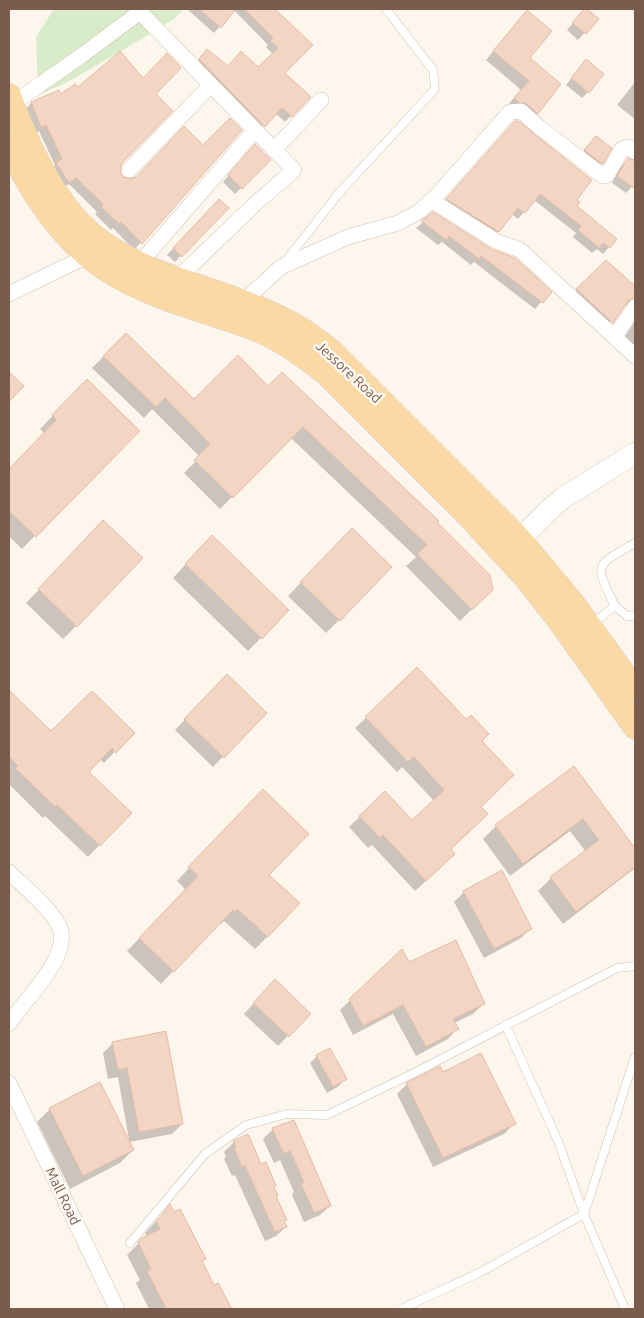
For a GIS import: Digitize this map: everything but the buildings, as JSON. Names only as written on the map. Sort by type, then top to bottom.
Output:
[{"type":"main road","name":"Jessore Road","points":[[10,100],[24,135],[56,192],[76,219],[109,271],[134,285],[283,342],[327,374],[470,517],[512,547],[528,580],[562,624],[635,727]]},
{"type":"main road","name":"Jessore Road","points":[[9,146],[31,188],[53,220],[93,248],[277,316],[301,329],[330,351],[512,547],[589,626],[635,690]]},
{"type":"street","points":[[10,100],[81,56],[140,12],[294,170],[255,204],[176,280]]},
{"type":"street","points":[[129,170],[211,85]]},
{"type":"street","points":[[274,150],[321,100]]},
{"type":"street","points":[[243,302],[281,268],[348,238],[398,223],[420,210],[510,112],[521,111],[603,176],[607,175],[622,149],[629,147],[635,152]]},
{"type":"street","points":[[139,264],[255,130]]},
{"type":"street","points":[[431,200],[496,241],[520,250],[616,336],[635,356]]},
{"type":"street","points":[[9,294],[93,248]]},
{"type":"street","points":[[616,336],[635,307]]},
{"type":"street","points":[[512,547],[563,498],[635,453]]},
{"type":"street","points":[[9,872],[57,920],[62,934],[60,949],[53,965],[16,1012],[9,1024]]},
{"type":"street","name":"Mall Road","points":[[9,1083],[117,1309]]},
{"type":"lane","points":[[281,268],[339,193],[435,89],[433,70],[386,9]]},
{"type":"lane","points":[[635,543],[605,561],[601,568],[602,577],[615,606],[627,616],[635,616]]},
{"type":"lane","points":[[589,626],[615,606]]},
{"type":"lane","points":[[130,1243],[205,1154],[246,1126],[287,1114],[327,1115],[414,1073],[617,968],[635,966]]},
{"type":"lane","points":[[506,1026],[558,1141],[584,1214],[625,1309]]},
{"type":"lane","points":[[401,1309],[481,1272],[584,1214],[635,1057]]},
{"type":"green space","points":[[54,9],[183,9],[174,19],[138,41],[66,83],[38,95],[36,37]]}]
